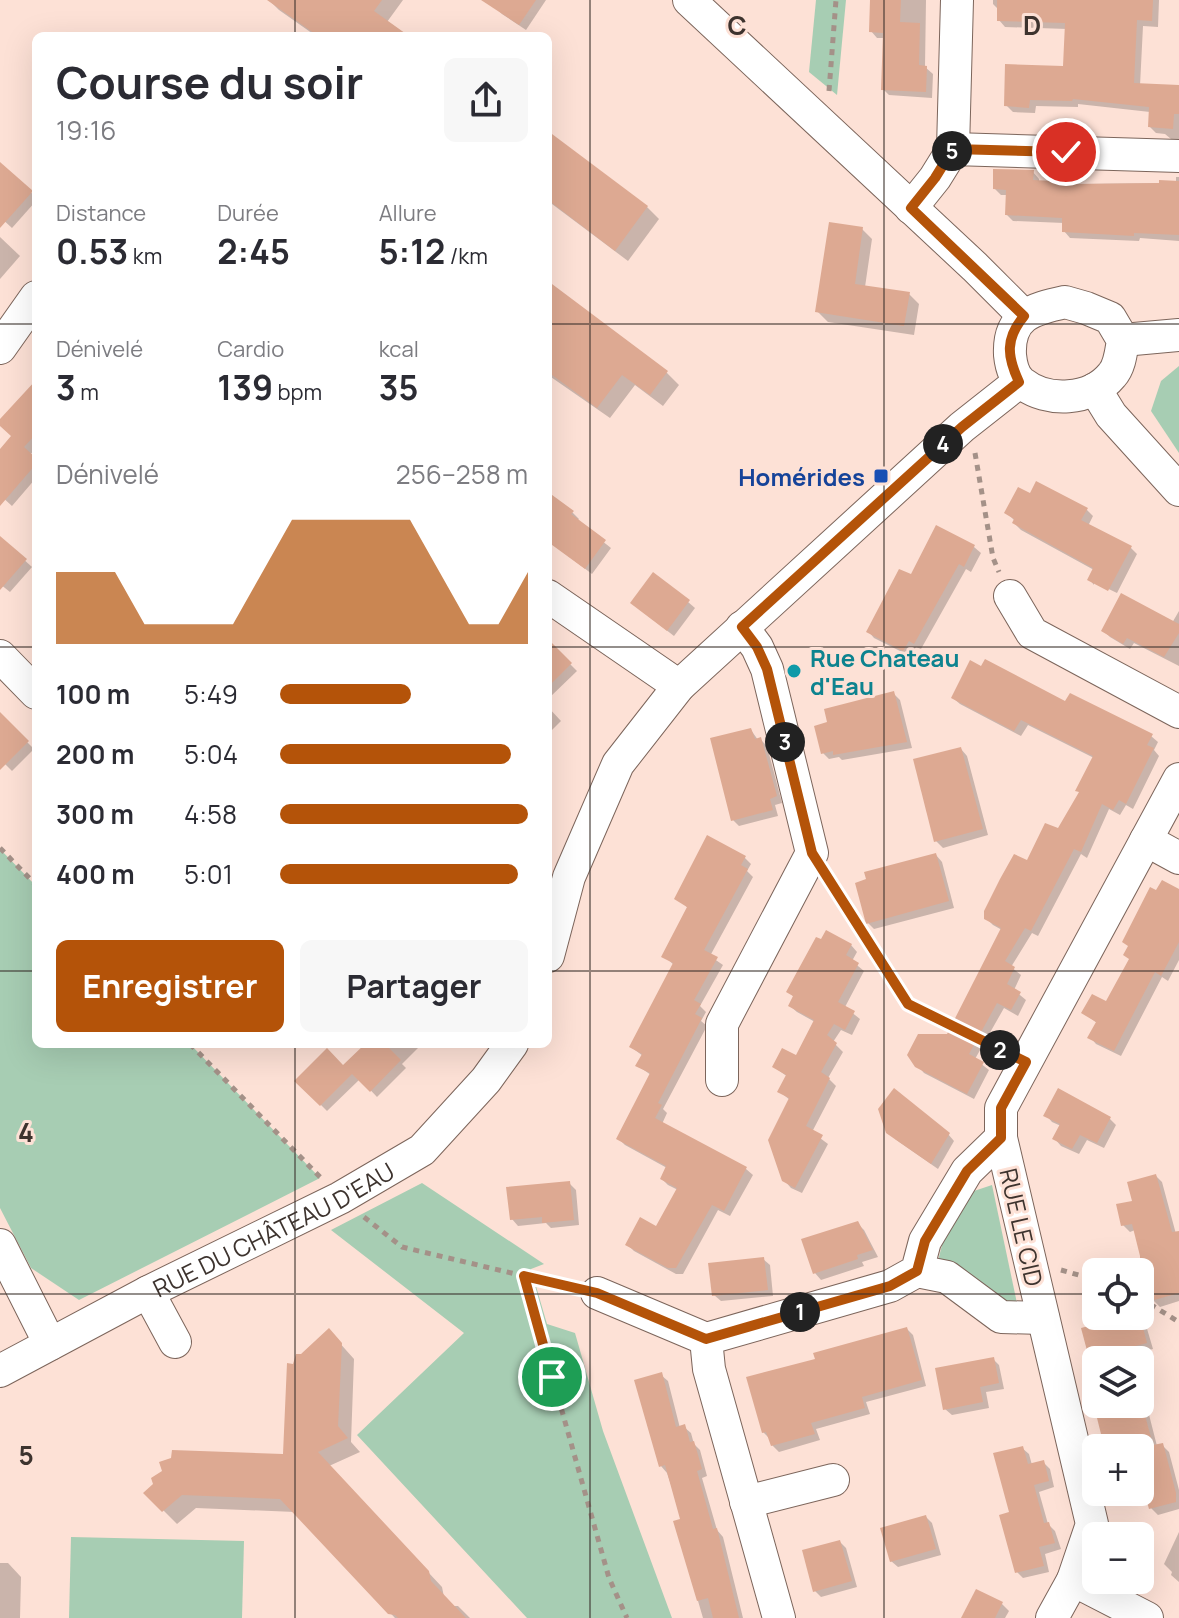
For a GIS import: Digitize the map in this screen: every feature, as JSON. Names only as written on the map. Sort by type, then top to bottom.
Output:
[{"type":"street","points":[[689,0],[1024,316]]},
{"type":"street","points":[[911,208],[953,149],[957,0]]},
{"type":"street","points":[[953,149],[1179,156]]},
{"type":"street","points":[[1065,302],[1110,318],[1123,340],[1120,361],[1113,375],[1095,389],[1077,397],[1037,392],[1019,382],[1011,364],[1013,329],[1024,316],[1038,308],[1065,302]]},
{"type":"street","points":[[0,348],[32,303]]},
{"type":"street","points":[[1123,340],[1179,335]]},
{"type":"street","points":[[552,941],[569,877],[618,764],[679,686],[962,427],[1019,382]]},
{"type":"street","points":[[1095,389],[1111,415],[1179,490]]},
{"type":"street","points":[[1010,596],[1032,633],[1179,712]]},
{"type":"street","points":[[552,599],[679,686]]},
{"type":"street","points":[[722,1080],[722,1024],[812,853],[767,669],[757,647],[742,627]]},
{"type":"street","points":[[0,656],[32,689]]},
{"type":"street","name":"RUE LE CID","points":[[1052,1618],[1073,1580],[1092,1524],[1001,1138],[1001,1108],[1179,779]]},
{"type":"street","points":[[1146,840],[1179,858]]},
{"type":"street","name":"RUE DU CHÂTEAU D'EAU","points":[[0,1371],[148,1292],[340,1198],[422,1150],[486,1080],[509,1048]]},
{"type":"street","points":[[917,1271],[925,1241],[967,1171],[1001,1138]]},
{"type":"street","points":[[0,1245],[50,1344]]},
{"type":"street","points":[[597,1293],[706,1339],[890,1286],[917,1271],[947,1277],[1001,1317],[1043,1318]]},
{"type":"street","points":[[148,1292],[175,1342]]},
{"type":"street","points":[[706,1339],[709,1369],[779,1618]]},
{"type":"street","points":[[746,1502],[833,1480]]},
{"type":"street","points":[[1073,1580],[1147,1618]]},
{"type":"path","points":[[826,128],[836,0]]},
{"type":"path","points":[[962,427],[974,449],[993,558],[1010,596]]},
{"type":"path","points":[[0,848],[32,881]]},
{"type":"path","points":[[812,853],[908,1004],[1026,1062]]},
{"type":"path","points":[[194,1048],[340,1198],[402,1247],[597,1293]]},
{"type":"path","points":[[524,1276],[609,1578],[627,1618]]},
{"type":"path","points":[[1154,1307],[1179,1322]]},
{"type":"green space","points":[[816,0],[846,0],[837,95],[809,72]]},
{"type":"green space","points":[[1179,366],[1179,453],[1151,411],[1161,381]]},
{"type":"green space","points":[[0,849],[32,882],[32,1048],[194,1048],[320,1178],[79,1300],[31,1268],[0,1208]]},
{"type":"green space","points":[[422,1183],[544,1264],[531,1269],[547,1324],[575,1333],[603,1431],[672,1618],[527,1618],[357,1435],[464,1333],[331,1230]]},
{"type":"green space","points":[[992,1185],[1018,1308],[938,1261],[947,1225],[974,1191]]},
{"type":"green space","points":[[71,1537],[244,1541],[242,1618],[69,1618]]},
{"type":"building","points":[[267,0],[382,0],[374,11],[403,32],[312,32]]},
{"type":"building","points":[[481,0],[536,0],[519,25]]},
{"type":"building","points":[[870,0],[901,0],[900,22],[920,23],[919,65],[927,66],[926,92],[881,90],[883,33],[869,32]]},
{"type":"building","points":[[997,0],[1153,0],[1152,21],[1137,20],[1134,83],[1179,85],[1179,114],[1174,114],[1173,129],[1148,127],[1149,107],[1073,99],[1030,100],[1029,108],[1004,106],[1005,64],[1063,66],[1065,23],[997,21]]},
{"type":"building","points":[[552,134],[648,206],[615,251],[552,203]]},
{"type":"building","points":[[0,162],[32,192],[0,228]]},
{"type":"building","points":[[993,169],[1034,170],[1033,180],[1076,184],[1179,181],[1179,235],[1062,232],[1062,218],[1005,215],[1006,190],[993,189]]},
{"type":"building","points":[[829,222],[863,227],[855,284],[910,292],[904,326],[815,312]]},
{"type":"building","points":[[552,284],[668,371],[650,395],[622,375],[597,408],[552,375]]},
{"type":"building","points":[[32,384],[32,438],[24,447],[32,454],[32,469],[0,506],[0,449],[11,436],[0,426],[0,419]]},
{"type":"building","points":[[1036,481],[1088,508],[1081,520],[1132,546],[1108,591],[1087,580],[1093,568],[1012,523],[1014,519],[1004,513],[1018,487],[1030,493]]},
{"type":"building","points":[[552,495],[574,511],[571,514],[606,540],[585,569],[552,545]]},
{"type":"building","points":[[936,525],[975,545],[964,567],[959,564],[914,644],[909,641],[903,651],[866,632],[899,569],[911,574]]},
{"type":"building","points":[[0,536],[27,559],[0,590]]},
{"type":"building","points":[[653,572],[690,600],[667,631],[630,603]]},
{"type":"building","points":[[1121,593],[1179,624],[1179,633],[1164,657],[1127,638],[1123,644],[1101,631]]},
{"type":"building","points":[[552,643],[572,663],[552,683]]},
{"type":"building","points":[[985,659],[1065,701],[1070,693],[1153,734],[1147,745],[1154,748],[1126,804],[1119,800],[1113,810],[1102,804],[1081,852],[1074,849],[1031,931],[1025,928],[1005,961],[1015,967],[1007,984],[1021,992],[1011,1010],[997,1003],[969,1054],[984,1062],[967,1094],[915,1067],[907,1055],[918,1034],[947,1034],[1001,928],[984,919],[984,911],[1000,879],[1014,854],[1027,860],[1045,823],[1058,828],[1079,792],[1075,791],[1093,756],[1021,720],[1014,731],[951,698],[970,660],[981,666]]},
{"type":"building","points":[[894,691],[907,742],[833,755],[833,751],[821,754],[814,726],[827,722],[824,709]]},
{"type":"building","points":[[0,712],[29,741],[0,770]]},
{"type":"building","points":[[751,728],[755,739],[761,737],[777,796],[770,799],[773,810],[731,821],[710,738]]},
{"type":"building","points":[[961,747],[983,829],[934,842],[913,759]]},
{"type":"building","points":[[707,835],[746,856],[741,865],[748,869],[704,950],[718,957],[694,1000],[701,1004],[695,1014],[702,1018],[658,1103],[662,1105],[655,1118],[747,1167],[724,1211],[712,1205],[676,1268],[668,1268],[625,1245],[640,1217],[656,1226],[677,1188],[660,1179],[666,1166],[616,1139],[650,1073],[635,1066],[642,1054],[629,1047],[673,963],[661,957],[687,907],[674,899]]},
{"type":"building","points":[[936,853],[949,901],[866,924],[855,883],[866,879],[864,872]]},
{"type":"building","points":[[1162,880],[1179,889],[1179,942],[1161,976],[1155,972],[1114,1051],[1087,1038],[1096,1022],[1081,1013],[1092,994],[1106,1001],[1129,959],[1123,955],[1128,946],[1122,942],[1150,887],[1156,890]]},
{"type":"building","points":[[826,930],[852,944],[846,955],[859,963],[838,1002],[855,1011],[845,1030],[834,1024],[827,1035],[837,1043],[821,1072],[830,1078],[806,1126],[823,1135],[795,1188],[782,1181],[768,1140],[789,1098],[777,1092],[786,1075],[772,1067],[782,1048],[796,1055],[814,1020],[788,1006],[793,996],[786,992],[816,937],[821,939]]},
{"type":"building","points":[[327,1048],[343,1065],[361,1048],[389,1048],[401,1060],[370,1092],[352,1074],[320,1106],[294,1081]]},
{"type":"building","points":[[894,1088],[950,1133],[931,1164],[886,1133],[878,1109]]},
{"type":"building","points":[[1058,1088],[1111,1117],[1097,1143],[1080,1135],[1072,1149],[1052,1139],[1060,1124],[1043,1116]]},
{"type":"building","points":[[1156,1174],[1172,1232],[1179,1231],[1179,1293],[1154,1300],[1154,1258],[1140,1258],[1132,1224],[1121,1226],[1116,1204],[1132,1201],[1127,1182]]},
{"type":"building","points":[[570,1181],[574,1220],[542,1223],[542,1217],[510,1220],[506,1187]]},
{"type":"building","points":[[858,1221],[873,1250],[857,1255],[858,1259],[813,1274],[801,1239]]},
{"type":"building","points":[[764,1257],[768,1290],[712,1296],[708,1263]]},
{"type":"building","points":[[907,1327],[922,1380],[862,1397],[865,1408],[811,1423],[815,1434],[771,1446],[766,1432],[762,1433],[746,1377],[815,1359],[813,1353]]},
{"type":"building","points":[[329,1328],[342,1343],[338,1426],[348,1438],[318,1452],[429,1571],[431,1581],[466,1618],[398,1618],[388,1614],[280,1499],[182,1495],[162,1512],[143,1493],[153,1484],[151,1478],[162,1471],[159,1462],[171,1458],[172,1450],[283,1454],[287,1363],[293,1364],[296,1354],[301,1354]]},
{"type":"building","points":[[1081,1328],[1144,1330],[1147,1343],[1135,1346],[1086,1346]]},
{"type":"building","points":[[994,1357],[999,1383],[980,1387],[983,1402],[943,1410],[935,1368]]},
{"type":"building","points":[[662,1372],[676,1427],[685,1424],[690,1442],[694,1441],[702,1469],[697,1471],[713,1529],[717,1528],[739,1618],[713,1618],[708,1598],[697,1601],[673,1521],[680,1519],[665,1465],[659,1467],[634,1380]]},
{"type":"building","points":[[1097,1418],[1146,1418],[1150,1434],[1118,1434],[1101,1434]]},
{"type":"building","points":[[1163,1443],[1176,1502],[1149,1509],[1148,1506],[1154,1506],[1154,1445]]},
{"type":"building","points":[[1023,1446],[1028,1464],[1044,1460],[1049,1481],[1034,1485],[1044,1523],[1049,1522],[1055,1543],[1039,1547],[1044,1566],[1015,1573],[999,1515],[1009,1512],[993,1453]]},
{"type":"building","points":[[926,1515],[936,1549],[890,1562],[880,1528]]},
{"type":"building","points":[[840,1540],[852,1581],[813,1592],[802,1550]]},
{"type":"building","points":[[976,1589],[1003,1602],[995,1618],[961,1618]]},
{"type":"place","name":"Homérides","points":[[881,476]]},
{"type":"place","name":"Rue Chateau d'Eau","points":[[794,671]]},
{"type":"route","points":[[552,1377],[524,1276],[597,1293],[706,1339],[890,1286],[917,1271],[925,1241],[967,1171],[1001,1138],[1001,1108],[1026,1062],[908,1004],[812,853],[767,669],[757,647],[742,627],[962,427],[1019,382],[1011,364],[1010,346],[1013,329],[1024,316],[911,208],[953,149],[1066,152]]}]
